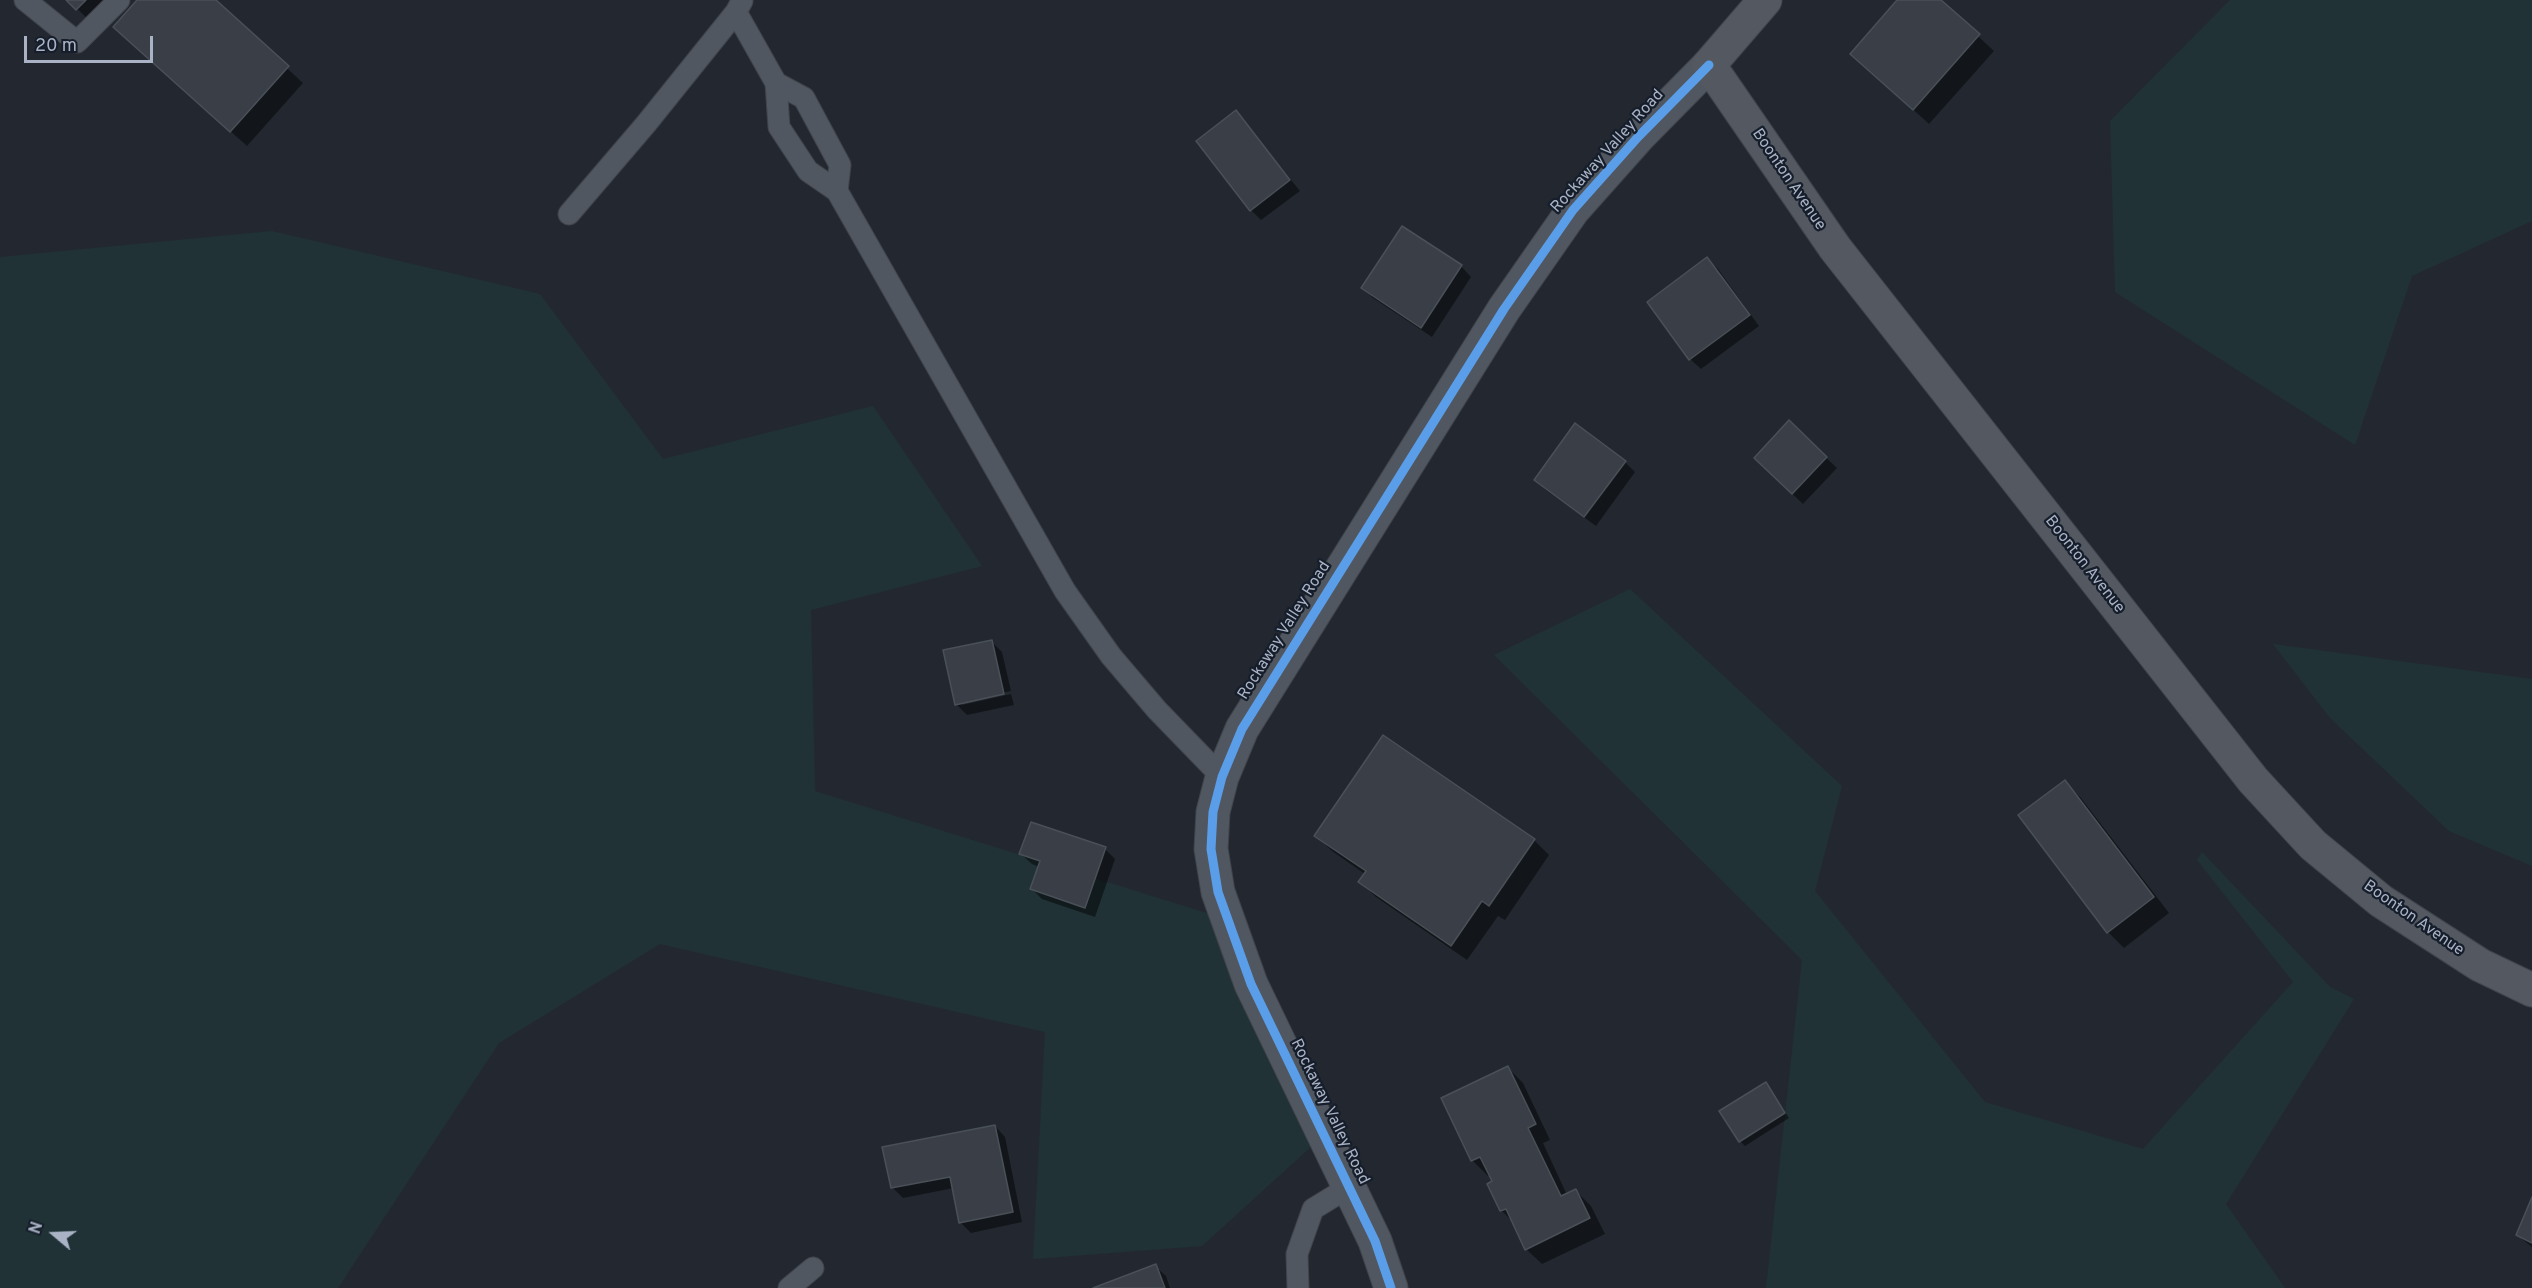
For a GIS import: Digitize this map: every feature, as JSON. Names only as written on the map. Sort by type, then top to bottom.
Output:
[{"type":"main road","name":"Rockaway Valley Road","points":[[1709,65],[1765,0]]},
{"type":"main road","name":"Boonton Avenue","points":[[1709,65],[1835,248],[2253,780],[2313,845],[2381,901],[2480,965],[2532,990]]},
{"type":"street","name":"Rockaway Valley Road","points":[[1391,1288],[1375,1241],[1251,984],[1218,892],[1211,849],[1213,812],[1222,777],[1242,729],[1504,309],[1573,210],[1638,137],[1709,65]]},
{"type":"lane","points":[[25,0],[77,42],[119,0]]},
{"type":"lane","points":[[569,214],[646,124],[739,6],[776,83],[779,127],[808,171],[837,191],[1065,591],[1111,656],[1157,710],[1222,777]]},
{"type":"lane","points":[[776,83],[804,98],[840,165],[837,191]]},
{"type":"lane","points":[[1298,1288],[1297,1254],[1313,1209],[1348,1187]]},
{"type":"lane","points":[[789,1288],[813,1268]]},
{"type":"shaded area","points":[[2230,0],[2532,0],[2532,221],[2412,276],[2355,445],[2115,292],[2110,121]]},
{"type":"shaded area","points":[[272,231],[540,294],[663,459],[873,406],[982,566],[811,610],[815,791],[1229,920],[1326,1133],[1202,1246],[1033,1259],[1045,1032],[660,944],[499,1043],[338,1288],[0,1288],[0,257]]},
{"type":"shaded area","points":[[1630,589],[1842,786],[1815,891],[1985,1102],[2143,1149],[2293,982],[2197,860],[2202,852],[2330,987],[2354,999],[2226,1204],[2285,1288],[1766,1288],[1802,960],[1494,655]]},
{"type":"shaded area","points":[[2273,644],[2532,679],[2532,866],[2449,831],[2330,718]]},
{"type":"building","points":[[66,0],[86,0],[76,10]]},
{"type":"building","points":[[137,0],[216,0],[289,66],[230,132],[113,27]]},
{"type":"building","points":[[1897,0],[1941,0],[1980,34],[1913,110],[1850,54]]},
{"type":"building","points":[[1236,110],[1290,180],[1250,211],[1196,141]]},
{"type":"building","points":[[1402,226],[1462,265],[1421,328],[1361,288]]},
{"type":"building","points":[[1707,257],[1750,315],[1689,360],[1647,302]]},
{"type":"building","points":[[1789,420],[1827,457],[1792,494],[1754,458]]},
{"type":"building","points":[[1575,423],[1626,461],[1584,517],[1534,480]]},
{"type":"building","points":[[992,640],[1004,694],[955,705],[943,650]]},
{"type":"building","points":[[1383,735],[1535,839],[1489,906],[1482,901],[1451,946],[1358,882],[1366,871],[1314,836]]},
{"type":"building","points":[[2065,780],[2154,897],[2107,933],[2018,815]]},
{"type":"building","points":[[1031,822],[1106,847],[1085,908],[1030,889],[1040,861],[1019,854]]},
{"type":"building","points":[[1508,1066],[1536,1124],[1528,1128],[1561,1196],[1576,1189],[1590,1218],[1525,1250],[1506,1209],[1500,1211],[1487,1184],[1492,1181],[1480,1157],[1471,1161],[1441,1098]]},
{"type":"building","points":[[1766,1082],[1785,1113],[1739,1142],[1719,1111]]},
{"type":"building","points":[[995,1125],[1013,1212],[959,1223],[950,1177],[891,1188],[882,1147]]},
{"type":"building","points":[[2532,1197],[2532,1243],[2516,1235]]},
{"type":"building","points":[[1156,1264],[1165,1288],[1093,1288]]},
{"type":"cycle path","points":[[1391,1288],[1375,1241],[1251,984],[1218,892],[1211,849],[1213,812],[1222,777],[1242,729],[1504,309],[1573,210],[1638,137],[1709,65]]}]
